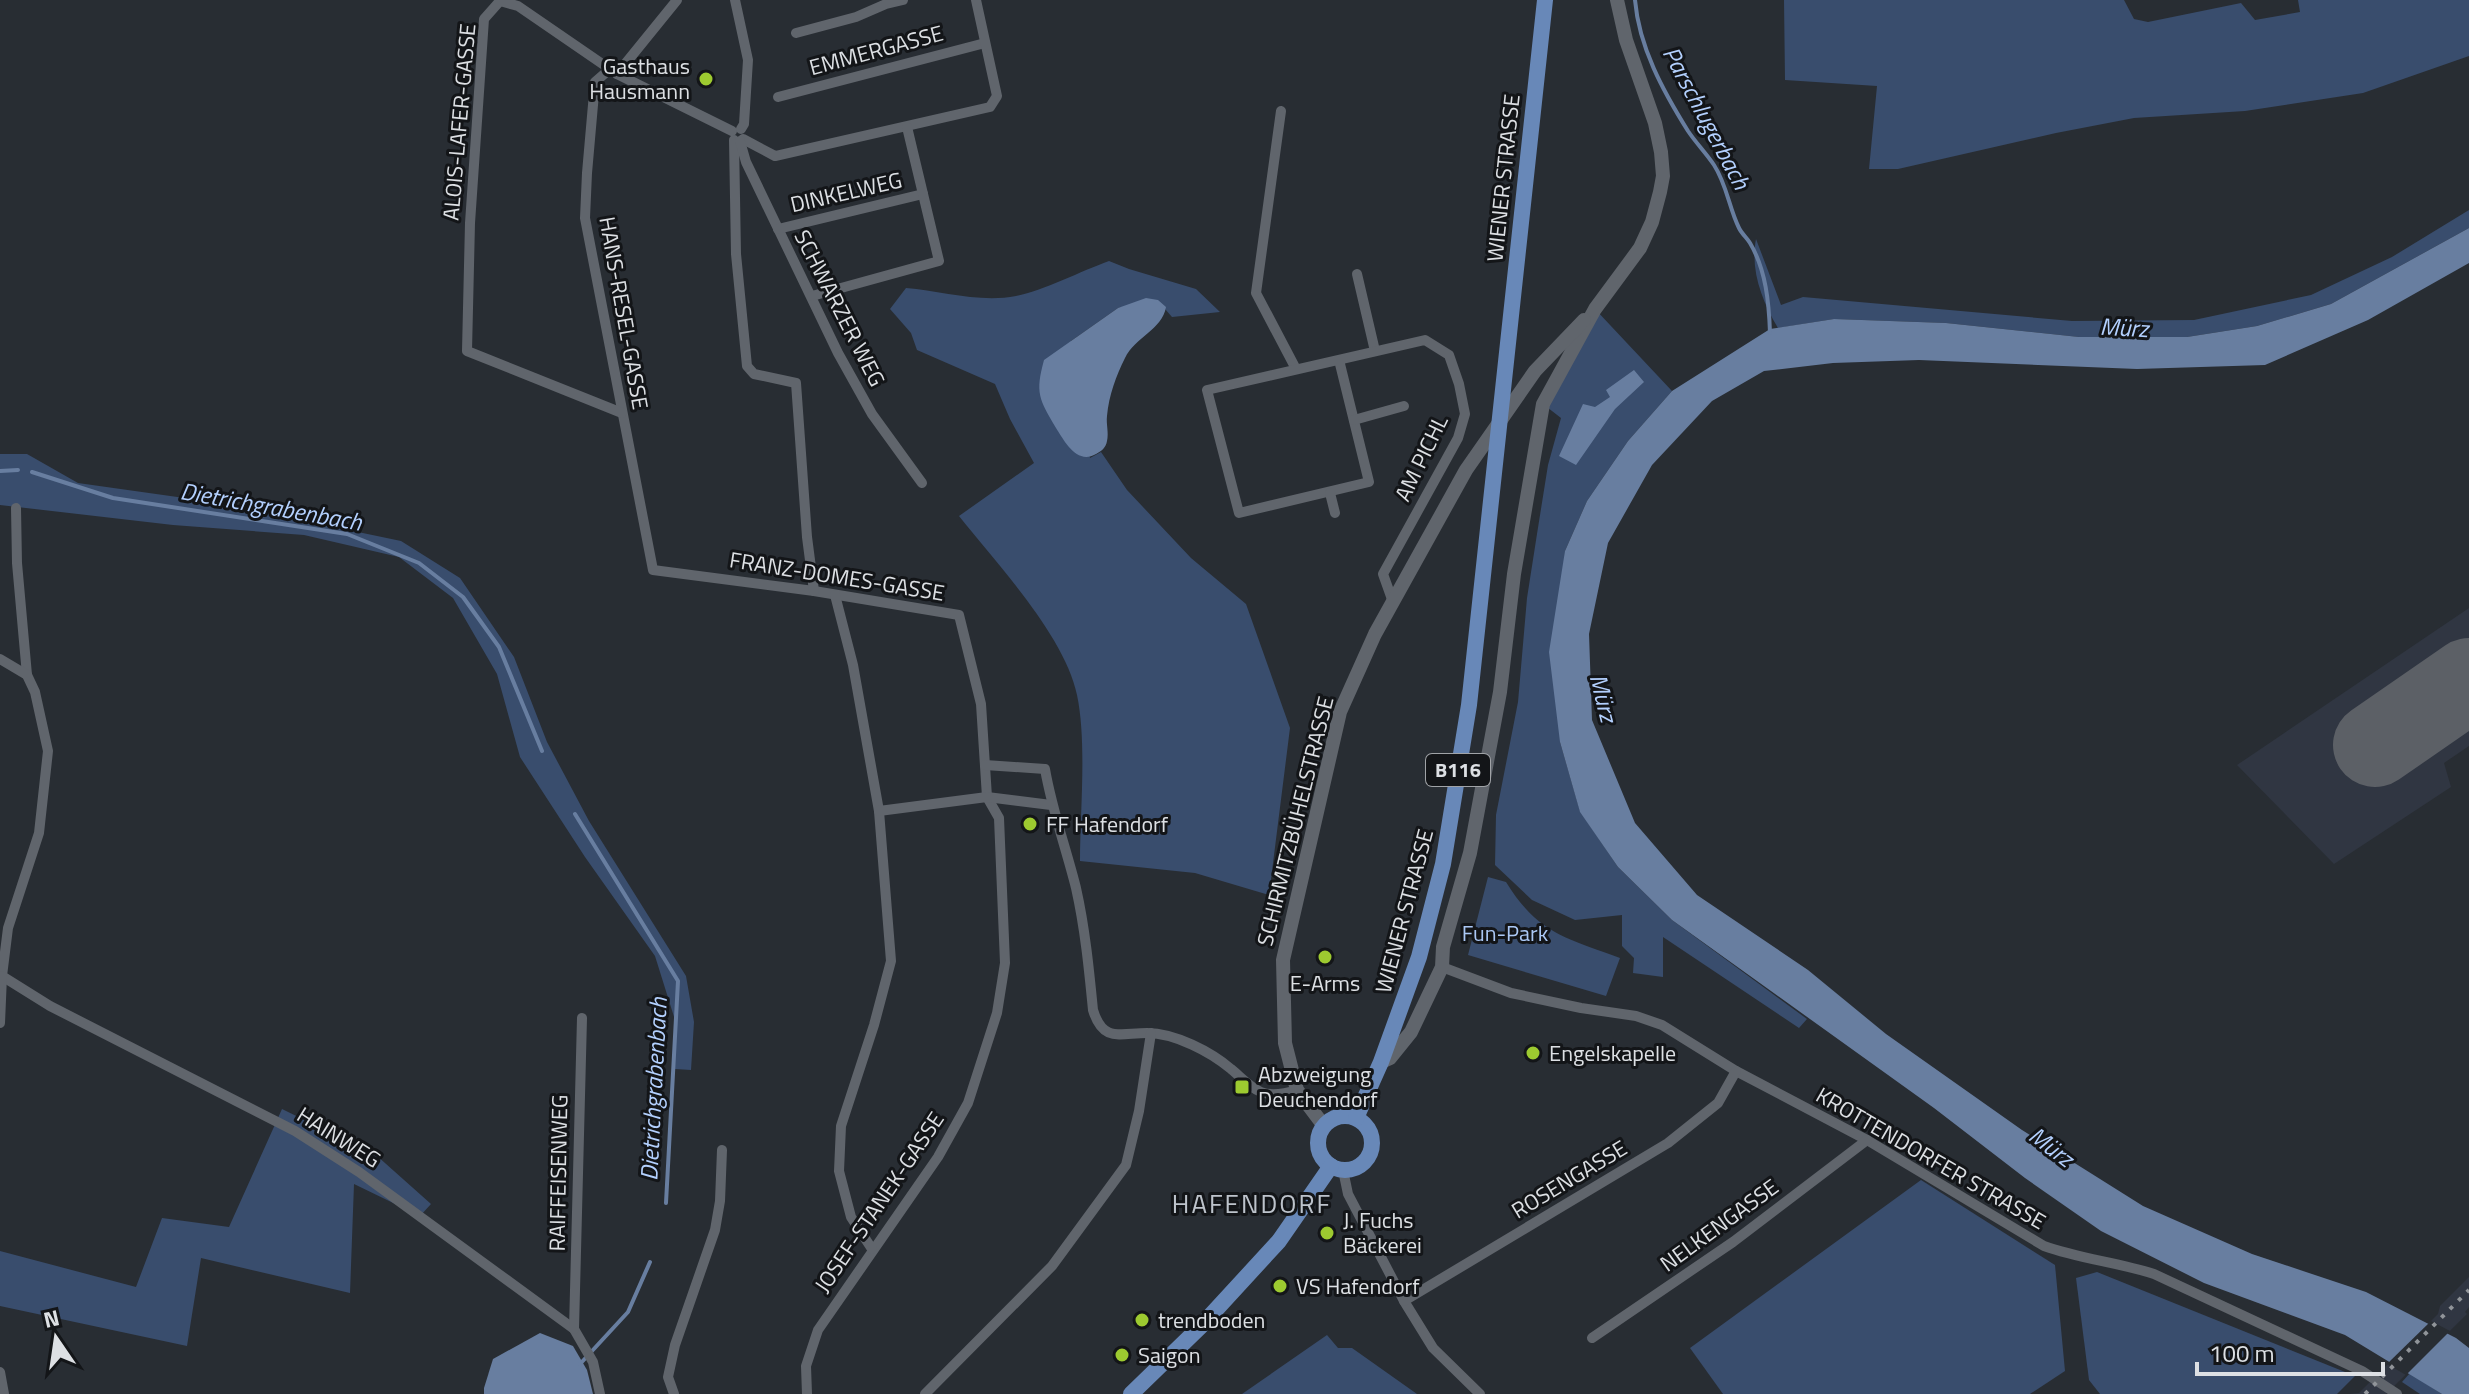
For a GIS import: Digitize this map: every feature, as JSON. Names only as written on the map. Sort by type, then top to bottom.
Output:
[{"type":"main road","name":"WIENER STRASSE","points":[[1356,1118],[1381,1062],[1419,957],[1443,864],[1469,705],[1545,0]]},
{"type":"main road","points":[[1381,1062],[1400,1047],[1411,1032],[1442,967],[1443,947],[1470,853],[1500,692],[1514,574],[1543,404],[1595,309],[1640,248],[1652,222],[1663,176],[1655,123],[1626,40],[1617,0]]},
{"type":"main road","name":"SCHIRMITZBÜHELSTRASSE","points":[[1296,1087],[1285,1043],[1283,960],[1340,712],[1375,634],[1466,470],[1535,371],[1595,309]]},
{"type":"main road","points":[[1516,399],[1543,404]]},
{"type":"main road","points":[[1296,1087],[1324,1126]]},
{"type":"main road","points":[[1131,1394],[1200,1327],[1279,1241],[1337,1168],[1363,1164],[1372,1148],[1370,1130],[1356,1118],[1338,1117],[1324,1126],[1318,1146],[1321,1156],[1337,1168]]},
{"type":"street","name":"HANS-RESEL-GASSE","points":[[653,570],[585,218],[595,82],[614,72],[677,0]]},
{"type":"street","points":[[735,0],[748,60],[744,124],[738,136],[736,254],[747,366],[754,374],[796,383],[814,591]]},
{"type":"street","points":[[796,33],[903,0]]},
{"type":"street","name":"ALOIS-LAFER-GASSE","points":[[622,413],[467,351],[470,223],[484,19],[500,1],[518,6],[614,72],[775,156],[990,107],[997,96],[976,0]]},
{"type":"street","name":"EMMERGASSE","points":[[778,97],[985,43]]},
{"type":"street","points":[[1281,111],[1256,293],[1296,369]]},
{"type":"street","points":[[812,296],[939,261],[907,127]]},
{"type":"street","name":"SCHWARZER WEG","points":[[738,136],[746,162],[838,353],[872,414],[922,483]]},
{"type":"street","name":"DINKELWEG","points":[[778,229],[923,194]]},
{"type":"street","points":[[1357,274],[1375,351]]},
{"type":"street","name":"AM PICHL","points":[[1339,360],[1369,482],[1330,493],[1239,513],[1207,390],[1425,340],[1449,355],[1465,414],[1458,438],[1383,574],[1393,602]]},
{"type":"street","name":"AM PICHL","points":[[1354,420],[1404,406]]},
{"type":"street","points":[[1330,493],[1335,513]]},
{"type":"street","points":[[0,1023],[8,928],[39,833],[48,751],[35,692],[27,675],[17,563],[16,508]]},
{"type":"street","name":"FRANZ-DOMES-GASSE","points":[[653,570],[814,591],[959,615],[981,704],[987,797]]},
{"type":"street","points":[[835,595],[853,665],[879,811],[891,961],[841,1126],[839,1171],[851,1217],[872,1249]]},
{"type":"street","points":[[0,659],[27,675]]},
{"type":"street","points":[[985,765],[1045,769],[1051,805],[1076,889],[1097,1023],[1104,1031],[1114,1035],[1151,1033],[1173,1037],[1209,1056],[1263,1093],[1296,1087]]},
{"type":"street","points":[[879,811],[987,797],[1051,805]]},
{"type":"street","name":"JOSEF-STANEK-GASSE","points":[[807,1394],[806,1366],[818,1330],[938,1157],[968,1103],[997,1013],[1005,963],[999,818],[987,797]]},
{"type":"street","name":"KROTTENDORFER STRASSE","points":[[1442,967],[1511,993],[1654,1021],[1736,1071],[1867,1140],[2044,1246],[2069,1255],[2119,1262],[2154,1274],[2362,1371],[2397,1394]]},
{"type":"street","name":"HAINWEG","points":[[2,976],[50,1006],[295,1131],[359,1172],[574,1329],[593,1362],[600,1394]]},
{"type":"street","name":"RAIFFEISENWEG","points":[[574,1329],[582,1018]]},
{"type":"street","points":[[925,1394],[1052,1266],[1126,1165],[1139,1111],[1151,1033]]},
{"type":"street","name":"ROSENGASSE","points":[[1404,1301],[1668,1143],[1718,1103],[1736,1071]]},
{"type":"street","name":"NELKENGASSE","points":[[1592,1338],[1733,1242],[1867,1140]]},
{"type":"street","points":[[674,1394],[668,1377],[675,1345],[715,1230],[720,1201],[722,1150]]},
{"type":"street","points":[[1337,1168],[1404,1301],[1436,1353],[1480,1394]]},
{"type":"street","points":[[0,1372],[4,1394]]},
{"type":"shaded area","name":"Mürz","points":[[2469,228],[2469,263],[2368,320],[2265,365],[2137,369],[1919,360],[1833,363],[1764,371],[1712,401],[1652,465],[1608,543],[1589,634],[1592,720],[1635,823],[1697,895],[1808,970],[1886,1034],[2022,1130],[2143,1206],[2252,1254],[2366,1292],[2456,1338],[2469,1348],[2469,1394],[2442,1394],[2345,1335],[2204,1283],[2101,1231],[1672,920],[1618,867],[1580,812],[1560,742],[1549,652],[1565,551],[1587,501],[1628,441],[1672,391],[1770,329],[1834,319],[1946,323],[2079,337],[2187,337],[2257,326],[2331,304]]},
{"type":"shaded area","points":[[1146,298],[1158,300],[1166,307],[1164,315],[1129,351],[1122,365],[1109,401],[1105,447],[1098,453],[1083,457],[1063,440],[1042,402],[1039,388],[1044,360],[1118,308]]},
{"type":"shaded area","points":[[1634,370],[1644,382],[1615,409],[1576,465],[1559,456],[1583,404],[1595,407],[1610,397],[1606,390]]},
{"type":"shaded area","points":[[2469,608],[2469,746],[2444,763],[2451,787],[2334,864],[2237,765]]},
{"type":"shaded area","points":[[2469,1277],[2467,1314],[2386,1394],[2350,1394],[2359,1393],[2438,1314],[2440,1306]]},
{"type":"shaded area","points":[[540,1333],[573,1346],[587,1370],[593,1394],[484,1394],[493,1359]]},
{"type":"green space","points":[[1784,0],[2124,0],[2134,19],[2148,22],[2241,3],[2255,20],[2300,12],[2298,0],[2469,0],[2469,56],[2363,93],[2245,111],[2134,118],[1898,169],[1869,169],[1877,86],[1785,80]]},
{"type":"green space","points":[[2469,210],[2469,228],[2331,304],[2257,326],[2187,337],[2079,337],[1946,323],[1834,319],[1778,328],[1762,296],[1755,262],[1756,239],[1781,305],[1803,297],[2072,321],[2194,320],[2311,295],[2392,257]]},
{"type":"green space","points":[[1109,261],[1196,289],[1220,312],[1172,317],[1158,301],[1118,308],[1071,341],[1090,458],[1101,452],[1127,490],[1191,558],[1246,604],[1290,728],[1269,895],[1195,873],[1080,861],[1082,734],[1077,695],[1070,672],[1028,601],[959,516],[1034,463],[995,384],[917,350],[911,333],[890,309],[906,288],[1002,298],[1051,285]]},
{"type":"green space","points":[[1595,309],[1672,391],[1628,441],[1587,501],[1565,551],[1560,742],[1580,811],[1618,867],[1672,920],[1807,1019],[1799,1028],[1663,937],[1663,977],[1633,973],[1634,958],[1622,946],[1622,915],[1575,920],[1532,900],[1495,865],[1496,815],[1518,702],[1527,598],[1548,465],[1561,418],[1543,404]]},
{"type":"green space","points":[[0,454],[27,454],[78,483],[220,503],[401,541],[460,578],[514,657],[547,742],[589,821],[686,976],[694,1022],[691,1070],[675,1069],[675,1020],[655,956],[520,757],[497,674],[453,598],[399,557],[304,535],[173,525],[0,505]]},
{"type":"green space","name":"Fun-Park","points":[[1488,877],[1506,882],[1530,913],[1555,932],[1620,958],[1606,996],[1468,955]]},
{"type":"green space","points":[[282,1109],[376,1155],[431,1204],[420,1216],[354,1184],[350,1293],[201,1258],[187,1346],[0,1306],[0,1251],[136,1287],[162,1218],[229,1227]]},
{"type":"green space","points":[[1921,1180],[2055,1265],[2065,1371],[2030,1394],[1723,1394],[1690,1348]]},
{"type":"green space","points":[[2097,1272],[2355,1376],[2337,1394],[2100,1394],[2089,1380],[2076,1278]]},
{"type":"green space","points":[[1327,1335],[1338,1348],[1352,1348],[1417,1394],[1242,1394]]},
{"type":"green space","points":[[2410,1373],[2442,1394],[2420,1394],[2402,1382]]},
{"type":"pier","points":[[2431,1321],[2450,1331],[2406,1375],[2387,1364]]},
{"type":"waterway","name":"Parschlugerbach","points":[[1635,0],[1641,35],[1661,84],[1688,131],[1718,173],[1739,228],[1760,264],[1766,287],[1770,333]]},
{"type":"waterway","name":"Dietrichgrabenbach","points":[[0,471],[18,470]]},
{"type":"waterway","name":"Dietrichgrabenbach","points":[[32,472],[113,498],[347,534],[419,563],[463,597],[499,647],[542,751]]},
{"type":"waterway","name":"Dietrichgrabenbach","points":[[575,814],[678,981],[666,1203]]},
{"type":"waterway","name":"Dietrichgrabenbach","points":[[580,1364],[628,1312],[650,1262]]},
{"type":"runway","points":[[2375,745],[2469,680]]},
{"type":"railway","points":[[2365,1394],[2469,1290]]},
{"type":"place","name":"Gasthaus Hausmann","points":[[706,79]]},
{"type":"place","name":"FF Hafendorf","points":[[1030,824]]},
{"type":"place","name":"E-Arms","points":[[1325,957]]},
{"type":"place","name":"Engelskapelle","points":[[1533,1053]]},
{"type":"place","name":"Abzweigung Deuchendorf","points":[[1242,1087]]},
{"type":"place","name":"J. Fuchs Bäckerei","points":[[1327,1233]]},
{"type":"place","name":"VS Hafendorf","points":[[1280,1286]]},
{"type":"place","name":"trendboden","points":[[1142,1320]]},
{"type":"place","name":"Saigon","points":[[1122,1355]]},
{"type":"district","name":"HAFENDORF","points":[[1252,1204]]}]
